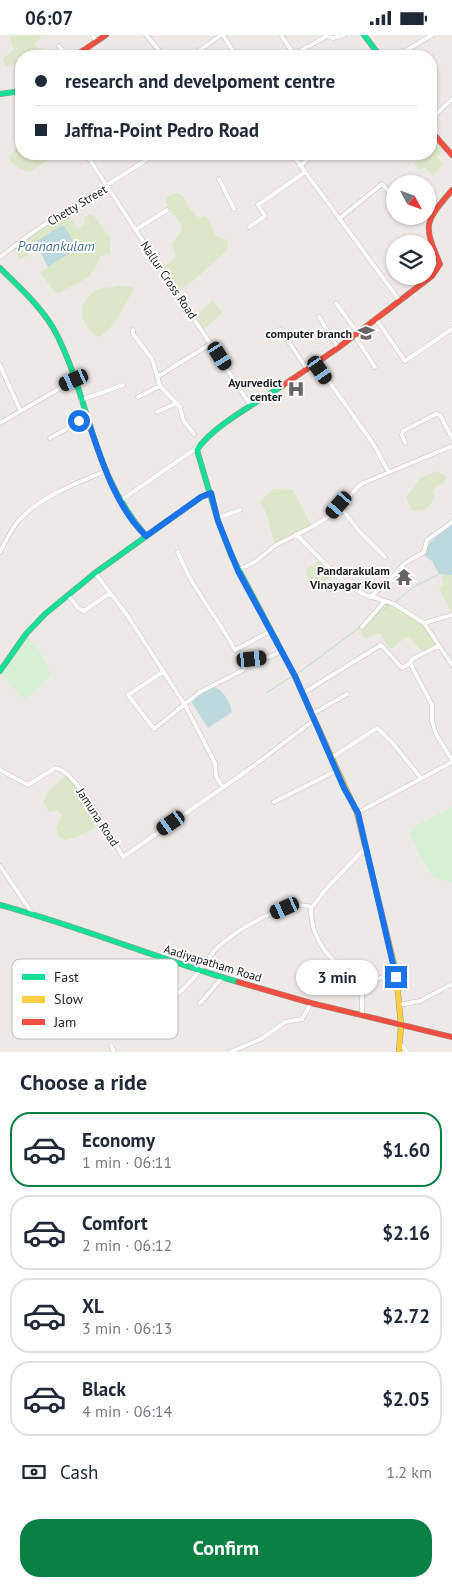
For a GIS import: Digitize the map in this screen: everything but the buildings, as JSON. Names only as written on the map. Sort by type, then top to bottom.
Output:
[{"type":"main road","points":[[83,50],[106,35]]},
{"type":"main road","points":[[364,35],[375,50]]},
{"type":"main road","points":[[0,94],[15,92]]},
{"type":"main road","points":[[437,138],[452,155]]},
{"type":"main road","points":[[399,1052],[401,1025],[396,972],[358,813],[336,771],[312,714],[282,651],[238,571],[217,518],[198,447],[214,432],[338,348],[432,276],[438,269],[440,259],[430,240],[429,219],[452,190]]},
{"type":"main road","points":[[0,268],[57,333],[106,471],[120,501],[146,536]]},
{"type":"main road","points":[[0,671],[33,625],[68,595],[146,536],[201,497],[211,493]]},
{"type":"main road","name":"Aadiyapatham Road","points":[[0,905],[32,913],[165,959]]},
{"type":"main road","name":"Aadiyapatham Road","points":[[178,963],[311,1003],[452,1037]]},
{"type":"street","points":[[92,35],[96,41]]},
{"type":"street","points":[[146,35],[159,50]]},
{"type":"street","points":[[201,50],[222,35],[231,50]]},
{"type":"street","points":[[281,35],[289,50]]},
{"type":"street","points":[[301,50],[327,35],[333,38],[344,35]]},
{"type":"street","points":[[407,50],[432,35]]},
{"type":"street","points":[[59,46],[62,50]]},
{"type":"street","points":[[437,113],[452,99]]},
{"type":"street","name":"Nallur Cross Road","points":[[90,160],[252,406]]},
{"type":"street","name":"Chetty Street","points":[[0,257],[28,234],[108,186],[146,160]]},
{"type":"street","points":[[296,160],[400,301]]},
{"type":"street","points":[[300,165],[306,160]]},
{"type":"street","points":[[249,227],[265,216],[258,205],[305,172]]},
{"type":"street","points":[[219,179],[234,209]]},
{"type":"street","points":[[338,219],[382,184],[386,188]]},
{"type":"street","points":[[135,230],[167,210]]},
{"type":"street","points":[[336,303],[375,367]]},
{"type":"street","points":[[319,317],[338,348]]},
{"type":"street","points":[[376,319],[406,361],[452,329]]},
{"type":"street","points":[[280,329],[307,369]]},
{"type":"street","points":[[133,331],[133,334],[152,359],[160,386],[177,403],[183,419],[194,434]]},
{"type":"street","points":[[157,377],[212,343]]},
{"type":"street","points":[[316,363],[374,445],[388,471]]},
{"type":"street","points":[[0,365],[20,410]]},
{"type":"street","points":[[0,423],[74,380]]},
{"type":"street","points":[[81,400],[123,385]]},
{"type":"street","points":[[138,397],[160,386]]},
{"type":"street","points":[[158,412],[177,403]]},
{"type":"street","points":[[405,443],[402,435],[403,431],[436,414],[440,415],[452,437]]},
{"type":"street","points":[[50,438],[87,418]]},
{"type":"street","points":[[238,571],[296,534],[312,527],[332,514],[361,484],[388,471],[452,446]]},
{"type":"street","points":[[120,501],[198,447]]},
{"type":"street","points":[[0,552],[1,545],[20,519],[71,486],[106,471]]},
{"type":"street","points":[[339,505],[359,531],[385,557]]},
{"type":"street","points":[[217,518],[240,510]]},
{"type":"street","points":[[370,597],[387,583],[397,569],[424,552],[428,539],[452,522]]},
{"type":"street","points":[[296,534],[339,578],[370,597],[394,604],[424,623],[452,665]]},
{"type":"street","points":[[178,552],[183,567],[235,651],[271,631]]},
{"type":"street","points":[[95,573],[113,596],[185,705],[215,763],[216,776],[222,787]]},
{"type":"street","points":[[68,595],[78,608],[84,611],[107,595],[113,596]]},
{"type":"street","points":[[362,627],[385,601]]},
{"type":"street","points":[[424,623],[452,615]]},
{"type":"street","points":[[302,693],[381,645],[402,668],[410,663],[412,659],[438,645]]},
{"type":"street","points":[[164,671],[128,695],[154,729],[200,692],[243,670],[247,662],[252,659],[269,657],[282,651]]},
{"type":"street","points":[[358,813],[452,761],[436,734],[432,721],[432,705],[410,663]]},
{"type":"street","points":[[312,714],[347,694]]},
{"type":"street","name":"Jamuna Road","points":[[0,770],[28,785],[55,768],[60,768],[76,783],[123,857],[314,720]]},
{"type":"street","points":[[331,758],[377,727],[421,778]]},
{"type":"street","points":[[274,802],[336,771]]},
{"type":"street","points":[[362,1014],[362,985],[332,959],[314,935],[310,921],[310,907],[365,848]]},
{"type":"street","points":[[0,866],[32,913]]},
{"type":"street","points":[[178,992],[200,971],[219,947],[248,926],[285,908],[305,905],[310,907]]},
{"type":"street","points":[[362,985],[396,972]]},
{"type":"street","points":[[200,1003],[223,977]]},
{"type":"street","points":[[399,1005],[420,1001],[452,983]]},
{"type":"street","points":[[230,1052],[260,1039],[285,1022],[302,1019],[306,1015],[311,1003]]},
{"type":"street","points":[[400,1044],[408,1052]]},
{"type":"street","points":[[111,1045],[114,1052]]},
{"type":"green space","points":[[9,35],[46,35],[34,45],[39,49],[45,50],[15,50],[15,63],[9,67],[6,66],[3,58],[14,50]]},
{"type":"green space","points":[[438,139],[446,148],[437,157],[437,140]]},
{"type":"green space","points":[[15,149],[15,160],[48,160],[30,172],[17,167],[9,157]]},
{"type":"green space","points":[[437,157],[443,164],[434,175],[425,168],[418,170],[414,163],[417,160],[437,160]]},
{"type":"green space","points":[[177,193],[184,198],[195,215],[200,218],[206,216],[215,235],[227,240],[228,249],[193,281],[177,291],[163,268],[176,257],[172,244],[182,230],[165,201],[170,195]]},
{"type":"green space","points":[[67,211],[78,229],[85,224],[84,218],[89,214],[94,216],[110,238],[110,253],[100,256],[96,267],[87,278],[59,293],[55,292],[40,273],[76,247],[63,226],[35,242],[38,247],[22,259],[20,259],[12,247]]},
{"type":"green space","points":[[119,285],[134,288],[115,322],[99,337],[85,323],[83,316],[84,303],[96,290]]},
{"type":"green space","points":[[213,300],[222,313],[203,330],[195,317]]},
{"type":"green space","points":[[436,471],[447,477],[443,484],[437,485],[433,491],[435,496],[426,508],[420,511],[412,510],[406,497],[421,478]]},
{"type":"green space","points":[[274,489],[293,490],[312,527],[276,545],[267,516],[259,502]]},
{"type":"green space","points":[[320,560],[335,574],[316,588],[312,588],[306,570]]},
{"type":"green space","points":[[452,575],[452,613],[439,588],[444,583],[442,576]]},
{"type":"green space","points":[[385,601],[402,608],[416,618],[438,646],[423,653],[410,638],[406,637],[392,648],[388,648],[382,635],[378,633],[366,638],[361,635],[362,627]]},
{"type":"green space","points":[[26,634],[40,652],[51,674],[25,700],[0,673]]},
{"type":"green space","points":[[67,774],[76,783],[102,824],[77,837],[65,840],[58,836],[56,828],[63,815],[57,810],[49,812],[44,803],[46,794]]},
{"type":"green space","points":[[452,807],[452,882],[434,878],[421,858],[409,832],[419,824]]},
{"type":"water","name":"Paanankulam","points":[[63,225],[76,249],[48,267],[35,242]]},
{"type":"water","points":[[452,522],[452,575],[439,574],[432,561],[420,552]]},
{"type":"water","points":[[213,687],[220,690],[225,696],[232,712],[208,728],[192,703],[196,697]]},
{"type":"waterway","points":[[394,603],[412,588],[439,574]]},
{"type":"waterway","points":[[373,617],[390,605]]},
{"type":"waterway","points":[[297,674],[360,627]]},
{"type":"waterway","points":[[266,693],[291,677]]},
{"type":"traffic: fast","points":[[364,35],[375,50]]},
{"type":"traffic: fast","points":[[0,94],[15,92]]},
{"type":"traffic: fast","points":[[0,268],[39,308],[52,325],[69,361],[94,438],[114,488],[128,512],[146,536]]},
{"type":"traffic: fast","points":[[277,642],[231,555],[218,521],[197,450],[204,441],[224,424],[282,386]]},
{"type":"traffic: fast","points":[[0,671],[26,634],[45,614],[95,573],[201,497],[211,493]]},
{"type":"traffic: fast","points":[[0,905],[166,959]]},
{"type":"traffic: fast","points":[[178,963],[238,982]]},
{"type":"traffic: slow","points":[[277,642],[296,679],[357,813],[396,972],[401,1025],[399,1052]]},
{"type":"traffic: jam","points":[[84,50],[106,35]]},
{"type":"traffic: jam","points":[[437,138],[452,155]]},
{"type":"traffic: jam","points":[[282,386],[338,348],[432,276],[440,264],[431,240],[429,224],[431,217],[452,190]]},
{"type":"traffic: jam","points":[[238,982],[311,1003],[452,1037]]},
{"type":"place","name":"computer branch","points":[[366,333]]},
{"type":"place","name":"Ayurvedict center","points":[[296,389]]},
{"type":"place","name":"Pandarakulam Vinayagar Kovil","points":[[404,577]]},
{"type":"route","points":[[79,421],[87,418],[106,473],[120,501],[146,536],[201,497],[211,493],[218,521],[238,571],[295,676],[344,788],[358,813],[395,966],[396,977]]}]
